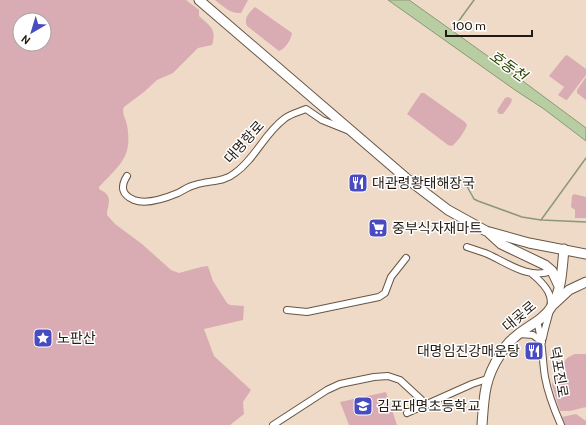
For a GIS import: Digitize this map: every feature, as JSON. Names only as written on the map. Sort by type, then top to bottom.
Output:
[{"type":"main road","name":"대명항로","points":[[199,0],[350,131],[406,178],[448,210],[486,230],[529,243],[586,254]]},
{"type":"main road","points":[[486,230],[502,244],[539,262],[552,271],[559,288]]},
{"type":"main road","name":"대명항로","points":[[564,249],[586,247]]},
{"type":"main road","points":[[564,249],[575,255],[586,258]]},
{"type":"main road","name":"대곶로","points":[[482,425],[484,394],[487,379],[494,364],[506,346],[519,334],[537,322],[552,306],[559,288],[564,249]]},
{"type":"main road","points":[[552,306],[569,290],[586,282]]},
{"type":"street","name":"대명항로","points":[[128,176],[123,184],[124,192],[132,199],[144,202],[169,196],[196,184],[226,179],[242,168],[280,122],[306,108],[322,120],[350,131]]},
{"type":"street","points":[[467,247],[484,253],[519,270],[531,273],[546,273],[552,271]]},
{"type":"street","points":[[287,310],[312,312],[379,297],[385,293],[391,277],[406,258]]},
{"type":"street","points":[[519,334],[533,335],[542,342],[552,306],[546,287],[531,273]]},
{"type":"street","name":"덕포진로","points":[[537,322],[542,342],[545,377],[548,391],[560,425]]},
{"type":"street","points":[[272,425],[327,390],[340,384],[374,377],[388,376],[400,380],[427,405]]},
{"type":"street","points":[[407,413],[472,384],[487,379]]},
{"type":"shaded area","points":[[0,0],[186,0],[199,10],[199,16],[212,28],[214,35],[212,45],[198,48],[173,73],[157,80],[124,107],[123,114],[127,125],[128,136],[126,153],[123,160],[99,187],[99,189],[108,195],[109,201],[107,215],[115,224],[142,244],[171,270],[179,273],[208,266],[213,281],[227,303],[230,305],[244,306],[243,320],[204,329],[214,356],[251,390],[243,402],[244,414],[230,425],[0,425]]},
{"type":"shaded area","points":[[215,0],[248,0],[241,13],[237,13],[230,11]]},
{"type":"shaded area","points":[[388,0],[409,0],[520,79],[586,128],[586,141],[544,109]]},
{"type":"shaded area","points":[[255,7],[292,33],[287,44],[281,50],[279,51],[247,26],[246,18]]},
{"type":"shaded area","points":[[567,55],[586,69],[586,75],[566,100],[558,95],[564,87],[549,76]]},
{"type":"shaded area","points":[[586,77],[586,100],[577,93],[577,90]]},
{"type":"shaded area","points":[[421,93],[424,93],[465,122],[467,125],[461,137],[452,146],[448,145],[407,114]]},
{"type":"shaded area","points":[[508,97],[512,99],[511,103],[503,114],[499,114],[497,111],[498,109],[505,98]]},
{"type":"shaded area","points":[[574,194],[586,197],[586,218],[575,218],[575,210],[571,207],[572,196]]},
{"type":"shaded area","points":[[575,354],[586,354],[586,407],[570,411],[560,411],[552,385],[553,381],[562,375],[565,360]]},
{"type":"shaded area","points":[[386,392],[397,425],[349,425],[340,402]]},
{"type":"shaded area","points":[[576,414],[586,421],[586,425],[565,425],[562,417]]},
{"type":"waterway","points":[[458,22],[474,0]]},
{"type":"waterway","points":[[463,179],[474,199],[522,217],[541,220],[586,158]]},
{"type":"waterway","points":[[542,220],[586,222]]},
{"type":"place","name":"대관령황태해장국","points":[[358,183]]},
{"type":"place","name":"중부식자재마트","points":[[378,228]]},
{"type":"place","name":"노판산","points":[[43,338]]},
{"type":"place","name":"대명임진강매운탕","points":[[534,351]]},
{"type":"place","name":"김포대명초등학교","points":[[363,406]]},
{"type":"water label","name":"호동천","points":[[508,66]]}]
